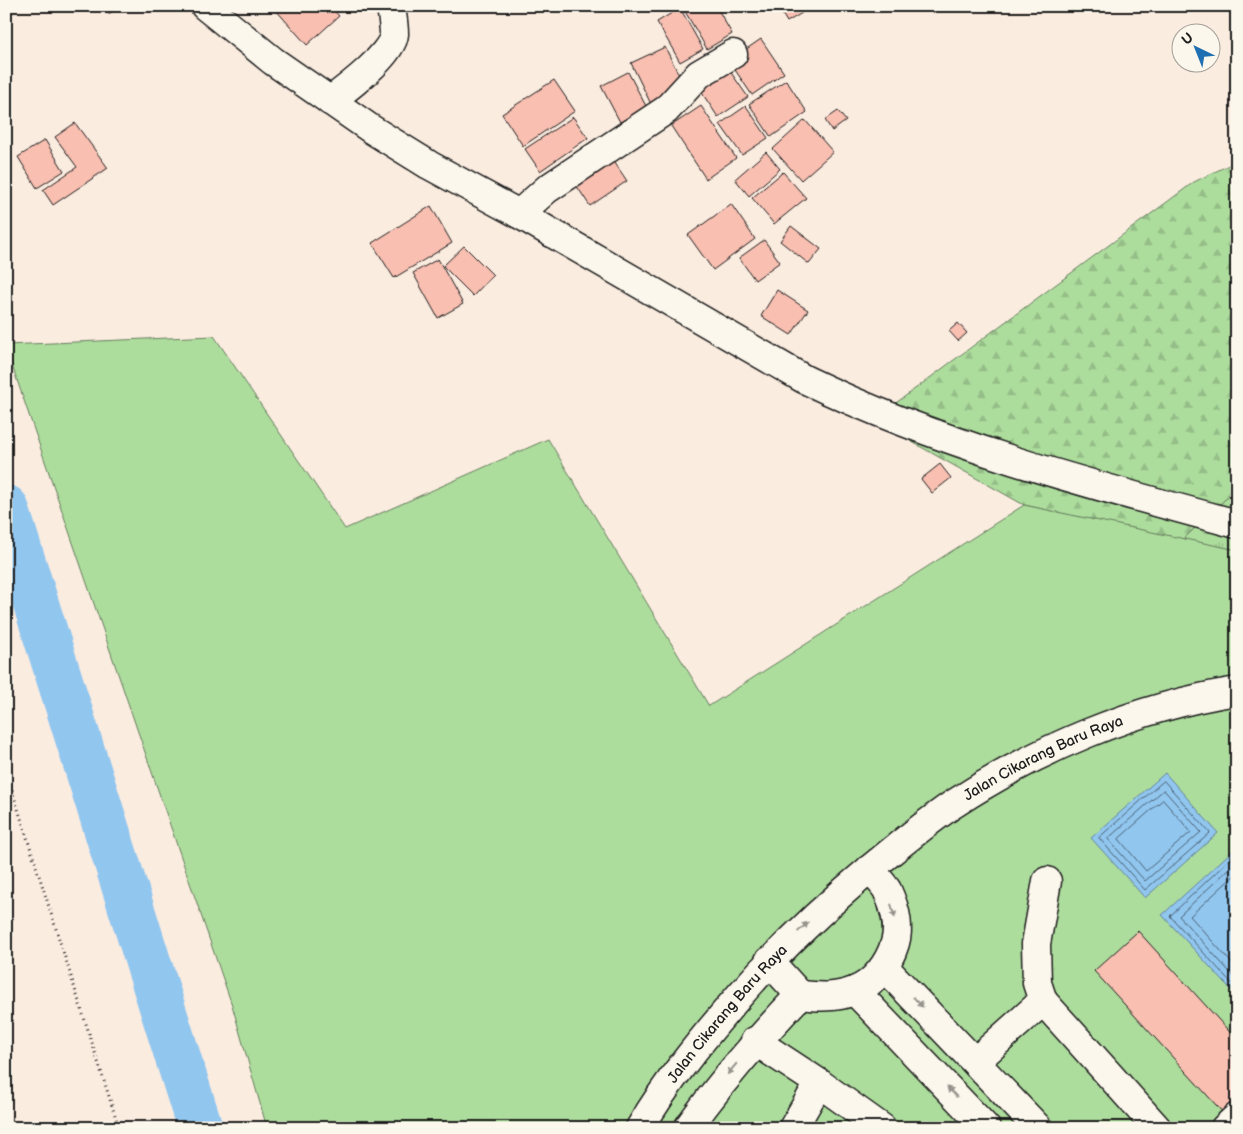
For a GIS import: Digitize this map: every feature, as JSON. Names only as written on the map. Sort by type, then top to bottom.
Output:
[{"type":"street","points":[[205,6],[273,61],[330,102],[429,165],[519,214],[804,379],[907,423],[977,449],[1172,507],[1237,524]]},
{"type":"street","points":[[330,102],[388,50],[394,35],[391,6]]},
{"type":"street","points":[[519,214],[547,189],[666,110],[699,74],[733,54]]},
{"type":"street","name":"Jalan Cikarang Baru Raya","points":[[640,1128],[704,1036],[769,961],[808,923],[910,836],[994,778],[1040,754],[1134,716],[1184,702],[1237,691]]},
{"type":"street","points":[[769,961],[800,994],[816,997],[836,996],[856,991],[871,981],[884,967],[895,942],[896,915],[886,889],[870,869]]},
{"type":"street","points":[[1047,881],[1036,944],[1037,983],[1043,1001],[1157,1128]]},
{"type":"street","points":[[884,967],[976,1061],[1038,1128]]},
{"type":"street","points":[[856,991],[986,1128]]},
{"type":"street","points":[[688,1128],[713,1093],[755,1042],[800,994]]},
{"type":"street","points":[[976,1061],[1043,1001]]},
{"type":"street","points":[[755,1042],[819,1083],[882,1128]]},
{"type":"street","points":[[793,1128],[819,1083]]},
{"type":"street","points":[[1224,1128],[1237,1117]]},
{"type":"path","points":[[6,771],[119,1128]]},
{"type":"green space","points":[[1237,161],[1237,488],[1182,540],[1024,505],[873,420],[1194,182]]},
{"type":"green space","points":[[214,336],[345,529],[548,439],[709,706],[1024,505],[1237,550],[1237,1128],[267,1128],[232,1005],[6,348],[6,345]]},
{"type":"green space","points":[[1237,488],[1237,550],[1182,540]]},
{"type":"water","points":[[1165,773],[1218,833],[1145,898],[1091,838]]},
{"type":"water","points":[[1232,851],[1237,856],[1237,996],[1162,915]]},
{"type":"building","points":[[103,6],[122,6],[108,14]]},
{"type":"building","points":[[278,6],[330,6],[339,16],[307,45],[275,9]]},
{"type":"building","points":[[685,6],[716,6],[732,34],[707,49],[683,8]]},
{"type":"building","points":[[791,6],[798,6],[802,13],[787,22],[781,12]]},
{"type":"building","points":[[680,8],[703,49],[680,62],[657,22]]},
{"type":"building","points":[[761,39],[784,73],[752,95],[729,61]]},
{"type":"building","points":[[665,47],[685,87],[651,104],[631,63]]},
{"type":"building","points":[[725,64],[748,97],[718,117],[696,84]]},
{"type":"building","points":[[628,72],[647,108],[620,122],[601,86]]},
{"type":"building","points":[[554,80],[575,111],[523,146],[502,114]]},
{"type":"building","points":[[786,80],[807,112],[771,137],[749,104]]},
{"type":"building","points":[[701,106],[736,158],[706,179],[671,126]]},
{"type":"building","points":[[746,106],[768,138],[742,155],[720,124]]},
{"type":"building","points":[[838,111],[846,121],[832,131],[825,120]]},
{"type":"building","points":[[573,117],[588,138],[540,171],[525,149]]},
{"type":"building","points":[[805,120],[833,152],[801,180],[773,149]]},
{"type":"building","points":[[75,123],[108,168],[53,205],[43,190],[77,167],[55,137]]},
{"type":"building","points":[[45,140],[64,171],[37,188],[18,157]]},
{"type":"building","points":[[766,152],[780,169],[749,196],[735,179]]},
{"type":"building","points":[[609,154],[627,181],[590,206],[572,179]]},
{"type":"building","points":[[783,172],[806,198],[774,224],[752,198]]},
{"type":"building","points":[[731,204],[755,239],[713,270],[688,235]]},
{"type":"building","points":[[431,206],[452,243],[394,278],[372,243]]},
{"type":"building","points":[[791,226],[821,249],[809,264],[780,241]]},
{"type":"building","points":[[764,240],[780,262],[755,280],[739,258]]},
{"type":"building","points":[[464,246],[493,275],[473,296],[443,266]]},
{"type":"building","points":[[438,259],[463,304],[438,318],[413,273]]},
{"type":"building","points":[[777,290],[808,310],[791,335],[761,316]]},
{"type":"building","points":[[958,323],[967,333],[958,341],[949,331]]},
{"type":"building","points":[[940,464],[951,478],[932,493],[921,479]]},
{"type":"building","points":[[1138,931],[1237,1040],[1237,1108],[1227,1117],[1094,971]]},
{"type":"waterway","points":[[6,508],[200,1128]]}]
